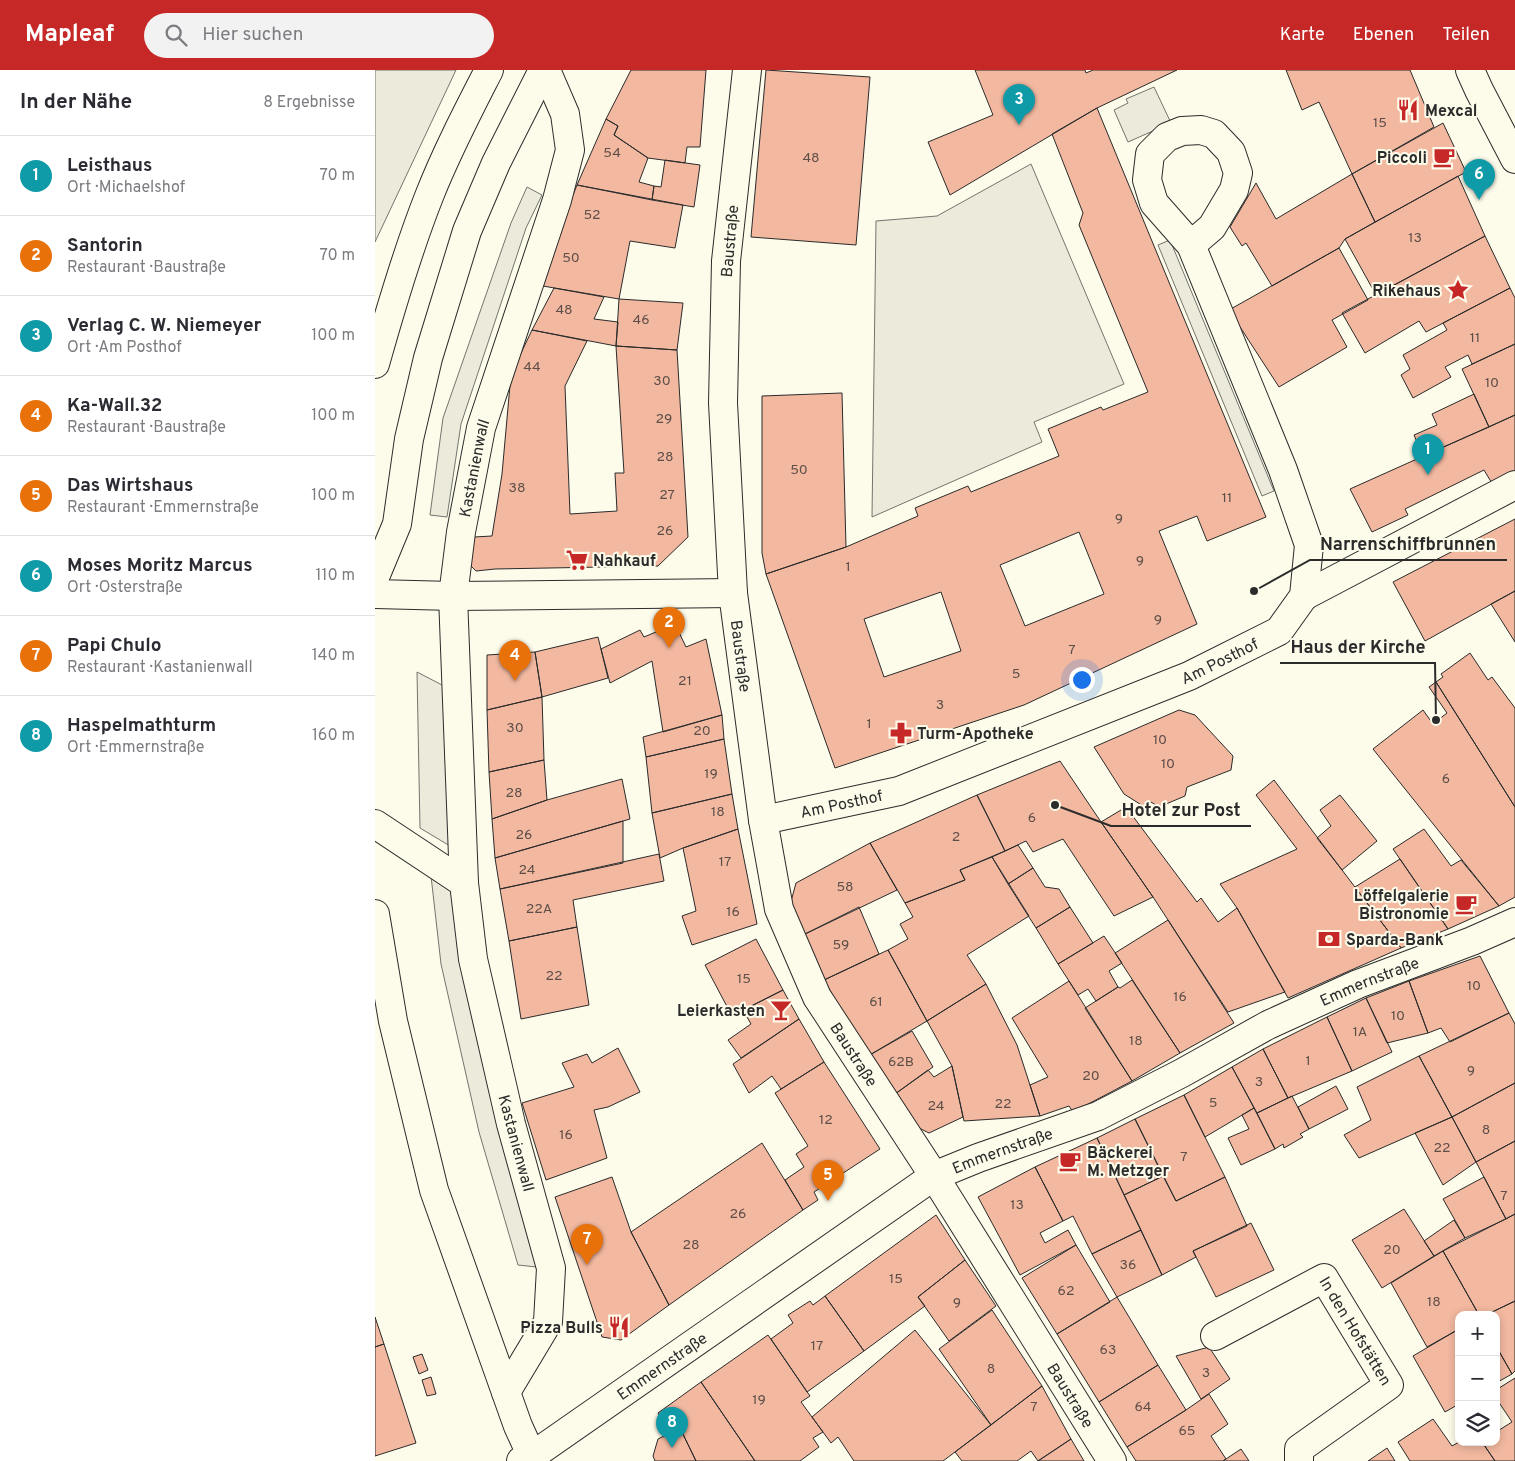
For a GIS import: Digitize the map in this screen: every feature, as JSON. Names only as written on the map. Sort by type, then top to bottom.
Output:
[{"type":"street","points":[[375,364],[406,259],[430,194],[462,122],[489,70]]},
{"type":"street","name":"Kastanienwall","points":[[375,577],[397,524],[409,439],[428,358],[467,231],[496,163],[545,70]]},
{"type":"street","name":"Kastanienwall","points":[[506,1392],[548,1322],[551,1268],[511,1124],[473,959],[464,883],[453,596],[461,532],[481,428],[557,200],[569,150],[565,114],[545,70]]},
{"type":"street","name":"Baustraße","points":[[747,70],[726,261],[723,403],[733,594],[763,820],[779,909],[817,997],[934,1176],[1112,1461]]},
{"type":"street","points":[[1471,70],[1479,90],[1515,159]]},
{"type":"street","name":"Am Posthof","points":[[763,820],[899,791],[1189,676],[1279,631],[1304,596],[1309,545],[1283,470],[1191,245]]},
{"type":"street","points":[[1304,596],[1515,485]]},
{"type":"street","points":[[375,594],[453,596],[733,594]]},
{"type":"street","points":[[375,824],[464,883]]},
{"type":"street","points":[[375,914],[384,1023],[434,1190],[529,1459]]},
{"type":"street","name":"Emmernstraße","points":[[529,1459],[934,1176],[978,1158],[1098,1116],[1182,1073],[1268,1025],[1358,984],[1472,941],[1515,922]]},
{"type":"street","name":"In den Hofstätten","points":[[1215,1336],[1323,1278],[1389,1385],[1299,1449],[1299,1461]]},
{"type":"shaded area","points":[[375,70],[456,70],[375,242]]},
{"type":"shaded area","points":[[1154,87],[1171,123],[1128,142],[1114,110],[1128,103],[1126,99]]},
{"type":"shaded area","points":[[1031,164],[1124,384],[1034,422],[1042,442],[872,517],[876,221],[937,216]]},
{"type":"shaded area","points":[[527,187],[542,195],[526,228],[461,424],[447,517],[430,515],[443,418],[511,223]]},
{"type":"shaded area","points":[[1170,240],[1274,491],[1262,496],[1158,245]]},
{"type":"shaded area","points":[[417,672],[444,686],[450,846],[420,828]]},
{"type":"shaded area","points":[[431,876],[456,887],[546,1268],[518,1265],[479,1132],[441,964]]},
{"type":"building","points":[[631,70],[706,70],[700,147],[687,147],[685,163],[648,158],[614,135],[618,126],[606,119]]},
{"type":"building","points":[[766,70],[870,77],[856,245],[751,237]]},
{"type":"building","points":[[975,70],[1085,70],[1086,73],[1093,70],[1177,70],[1097,108],[950,195],[928,142],[993,115]]},
{"type":"building","points":[[1286,70],[1410,70],[1434,127],[1352,174],[1319,102],[1302,110]]},
{"type":"building","points":[[1097,108],[1266,517],[1207,541],[1197,516],[1159,531],[1197,624],[1024,705],[835,768],[766,574],[846,547],[918,516],[915,508],[968,486],[971,492],[1059,456],[1048,429],[1101,407],[1103,410],[1148,392],[1079,225],[1083,213],[1052,134]],"holes":[[[1079,532],[1104,594],[1025,626],[1000,565]],[[941,592],[961,651],[884,677],[864,619]]]},
{"type":"building","points":[[606,119],[618,126],[614,135],[648,158],[639,182],[654,186],[652,200],[577,185]]},
{"type":"building","points":[[1443,123],[1466,172],[1375,222],[1352,174]]},
{"type":"building","points":[[665,160],[700,165],[694,207],[652,200],[654,186],[661,187]]},
{"type":"building","points":[[1352,174],[1375,222],[1345,239],[1339,248],[1272,286],[1246,243],[1242,246],[1230,227],[1256,183],[1276,219]]},
{"type":"building","points":[[1458,176],[1485,236],[1376,295],[1345,239]]},
{"type":"building","points":[[577,185],[683,205],[675,248],[630,241],[619,299],[537,285]]},
{"type":"building","points":[[1485,236],[1510,288],[1426,332],[1419,321],[1365,353],[1342,313]]},
{"type":"building","points":[[1339,248],[1368,300],[1332,320],[1347,347],[1279,387],[1229,310]]},
{"type":"building","points":[[554,288],[604,297],[594,319],[618,322],[616,346],[532,330]]},
{"type":"building","points":[[1510,288],[1515,298],[1515,344],[1472,364],[1468,355],[1445,367],[1451,377],[1413,398],[1401,375],[1410,369],[1403,355],[1447,330],[1443,323]]},
{"type":"building","points":[[619,299],[683,303],[677,350],[616,346]]},
{"type":"building","points":[[532,330],[587,341],[565,386],[570,514],[617,511],[615,473],[624,473],[616,346],[677,350],[688,537],[658,566],[476,571],[469,564],[474,537],[492,536],[502,474],[511,374]]},
{"type":"building","points":[[1515,344],[1515,415],[1489,427],[1462,369]]},
{"type":"building","points":[[842,393],[846,547],[766,574],[762,553],[762,396]]},
{"type":"building","points":[[1474,394],[1489,427],[1423,456],[1414,435],[1437,425],[1432,414]]},
{"type":"building","points":[[1515,415],[1515,480],[1496,490],[1484,470],[1405,509],[1408,515],[1372,532],[1350,489]]},
{"type":"building","points":[[1515,519],[1515,591],[1425,641],[1393,582]]},
{"type":"building","points":[[1515,591],[1515,642],[1491,604]]},
{"type":"building","points":[[675,624],[686,647],[706,639],[722,715],[663,732],[652,661],[610,683],[601,649],[640,630],[644,637]]},
{"type":"building","points":[[598,637],[608,678],[542,697],[535,652]]},
{"type":"building","points":[[535,652],[542,697],[487,710],[487,655]]},
{"type":"building","points":[[1470,653],[1488,680],[1492,677],[1515,708],[1515,807],[1436,682],[1443,677],[1441,674]]},
{"type":"building","points":[[1436,682],[1515,807],[1515,897],[1499,906],[1373,749],[1423,710],[1433,724],[1447,713],[1429,687]]},
{"type":"building","points":[[542,697],[544,760],[489,772],[487,710]]},
{"type":"building","points":[[1179,710],[1195,715],[1233,756],[1231,770],[1187,787],[1185,796],[1159,807],[1151,802],[1143,806],[1124,794],[1094,747]]},
{"type":"building","points":[[722,715],[724,739],[646,757],[643,737]]},
{"type":"building","points":[[724,739],[732,794],[652,813],[646,757]]},
{"type":"building","points":[[544,760],[547,800],[492,819],[489,772]]},
{"type":"building","points":[[1060,761],[1153,897],[1114,916],[1063,839],[1033,852],[1026,841],[1005,851],[977,795]]},
{"type":"building","points":[[622,779],[630,819],[495,858],[492,819],[547,800]]},
{"type":"building","points":[[1274,780],[1401,948],[1288,998],[1237,908],[1220,884],[1297,849],[1256,795]]},
{"type":"building","points":[[732,794],[738,829],[660,858],[652,813]]},
{"type":"building","points":[[977,795],[1005,851],[960,870],[965,880],[905,903],[870,843]]},
{"type":"building","points":[[1340,795],[1377,841],[1342,870],[1317,838],[1331,826],[1320,810]]},
{"type":"building","points":[[1126,807],[1197,902],[1201,898],[1218,922],[1237,908],[1285,992],[1228,1012],[1153,897],[1101,822]]},
{"type":"building","points":[[623,821],[623,863],[500,889],[495,858]]},
{"type":"building","points":[[738,829],[757,924],[692,945],[682,916],[696,911],[683,848]]},
{"type":"building","points":[[1424,829],[1451,866],[1461,860],[1499,906],[1448,929],[1393,849]]},
{"type":"building","points":[[870,843],[897,890],[803,935],[790,905],[796,883]]},
{"type":"building","points":[[1018,845],[1033,868],[1008,884],[992,857]]},
{"type":"building","points":[[659,854],[664,881],[573,900],[577,927],[509,941],[500,889]]},
{"type":"building","points":[[992,857],[1029,916],[967,955],[986,984],[927,1021],[888,950],[908,939],[900,924],[913,917],[905,903],[965,880],[960,870]]},
{"type":"building","points":[[1400,859],[1448,929],[1401,948],[1355,887]]},
{"type":"building","points":[[1033,868],[1045,887],[1059,889],[1070,907],[1036,928],[1008,884]]},
{"type":"building","points":[[859,907],[879,954],[824,980],[803,935]]},
{"type":"building","points":[[1070,907],[1093,943],[1058,964],[1036,928]]},
{"type":"building","points":[[1168,920],[1234,1023],[1180,1053],[1115,953]]},
{"type":"building","points":[[577,927],[589,1005],[521,1019],[509,941]]},
{"type":"building","points":[[1104,936],[1122,963],[1109,971],[1118,987],[1096,1001],[1088,989],[1078,995],[1058,964]]},
{"type":"building","points":[[756,939],[783,990],[732,1016],[705,965]]},
{"type":"building","points":[[888,950],[927,1021],[868,1056],[824,980]]},
{"type":"building","points":[[1480,956],[1509,1013],[1450,1042],[1441,1028],[1428,1033],[1409,981]]},
{"type":"building","points":[[1132,980],[1180,1053],[1132,1081],[1085,1008]]},
{"type":"building","points":[[1069,981],[1132,1081],[1073,1112],[1069,1106],[1040,1116],[1030,1085],[1048,1077],[1012,1018]]},
{"type":"building","points":[[1409,981],[1428,1033],[1387,1043],[1366,998]]},
{"type":"building","points":[[986,984],[1017,1045],[1040,1116],[964,1121],[952,1066],[927,1021]]},
{"type":"building","points":[[783,990],[799,1019],[741,1058],[728,1040],[751,1024],[743,1010]]},
{"type":"building","points":[[1366,998],[1392,1052],[1352,1071],[1327,1017]]},
{"type":"building","points":[[1509,1013],[1515,1024],[1515,1083],[1452,1117],[1419,1056]]},
{"type":"building","points":[[1327,1017],[1352,1071],[1288,1098],[1263,1049]]},
{"type":"building","points":[[799,1019],[824,1062],[781,1089],[772,1076],[749,1093],[733,1064]]},
{"type":"building","points":[[912,1031],[933,1067],[895,1094],[868,1056]]},
{"type":"building","points":[[618,1048],[640,1092],[608,1107],[594,1110],[607,1158],[546,1180],[522,1103],[574,1087],[562,1063],[587,1054],[592,1063]]},
{"type":"building","points":[[1263,1049],[1288,1098],[1257,1113],[1232,1067]]},
{"type":"building","points":[[1419,1056],[1452,1117],[1359,1158],[1344,1135],[1371,1120],[1357,1087]]},
{"type":"building","points":[[824,1062],[880,1149],[814,1192],[818,1200],[803,1210],[785,1180],[804,1167],[796,1154],[808,1146],[775,1093]]},
{"type":"building","points":[[952,1066],[963,1117],[929,1133],[919,1128],[895,1094],[928,1070],[934,1077]]},
{"type":"building","points":[[1232,1067],[1254,1108],[1205,1137],[1184,1095]]},
{"type":"building","points":[[1515,1083],[1515,1141],[1476,1162],[1452,1117]]},
{"type":"building","points":[[1336,1086],[1348,1109],[1309,1129],[1298,1107]]},
{"type":"building","points":[[1184,1095],[1225,1177],[1176,1201],[1135,1119]]},
{"type":"building","points":[[1292,1096],[1309,1129],[1300,1134],[1303,1137],[1284,1148],[1283,1144],[1275,1149],[1257,1113]]},
{"type":"building","points":[[1254,1108],[1275,1149],[1241,1165],[1228,1138],[1249,1129],[1242,1115]]},
{"type":"building","points":[[1452,1117],[1476,1162],[1443,1185],[1415,1133]]},
{"type":"building","points":[[1135,1119],[1163,1176],[1124,1195],[1097,1138]]},
{"type":"building","points":[[1097,1138],[1141,1230],[1092,1254],[1073,1216],[1063,1221],[1035,1167]]},
{"type":"building","points":[[1515,1141],[1515,1214],[1506,1219],[1476,1162]]},
{"type":"building","points":[[762,1143],[803,1210],[669,1305],[631,1232]]},
{"type":"building","points":[[1035,1167],[1063,1221],[1040,1233],[1045,1243],[1068,1230],[1076,1245],[1020,1275],[978,1197]]},
{"type":"building","points":[[1163,1176],[1176,1201],[1225,1177],[1247,1226],[1193,1251],[1196,1257],[1162,1275],[1124,1195]]},
{"type":"building","points":[[612,1177],[631,1232],[669,1305],[621,1340],[602,1337],[555,1197]]},
{"type":"building","points":[[1484,1177],[1506,1219],[1465,1238],[1443,1199]]},
{"type":"building","points":[[1404,1209],[1434,1256],[1382,1288],[1352,1240]]},
{"type":"building","points":[[1515,1214],[1515,1301],[1494,1311],[1477,1311],[1443,1251]]},
{"type":"building","points":[[936,1215],[965,1260],[918,1297],[925,1306],[864,1351],[825,1296]]},
{"type":"building","points":[[1454,1220],[1465,1238],[1434,1256],[1424,1241]]},
{"type":"building","points":[[1251,1223],[1274,1270],[1216,1297],[1193,1251]]},
{"type":"building","points":[[1141,1230],[1162,1275],[1117,1297],[1092,1254]]},
{"type":"building","points":[[1076,1245],[1110,1302],[1057,1334],[1022,1278]]},
{"type":"building","points":[[1443,1251],[1477,1311],[1455,1311],[1455,1331],[1427,1347],[1391,1283]]},
{"type":"building","points":[[965,1260],[996,1306],[949,1341],[918,1297]]},
{"type":"building","points":[[825,1296],[864,1351],[807,1392],[771,1339],[793,1323],[788,1315],[810,1301],[813,1305]]},
{"type":"building","points":[[1117,1297],[1158,1365],[1099,1402],[1057,1334]]},
{"type":"building","points":[[1515,1301],[1515,1371],[1512,1374],[1500,1353],[1500,1311],[1494,1311]]},
{"type":"building","points":[[992,1310],[1042,1386],[991,1425],[939,1349]]},
{"type":"building","points":[[375,1317],[384,1344],[375,1347]]},
{"type":"building","points":[[915,1330],[991,1425],[943,1461],[854,1461],[838,1437],[831,1443],[812,1417]]},
{"type":"building","points":[[1455,1331],[1455,1406],[1445,1412],[1413,1356]]},
{"type":"building","points":[[768,1335],[810,1396],[801,1402],[823,1432],[813,1438],[819,1447],[800,1461],[755,1461],[701,1382]]},
{"type":"building","points":[[384,1344],[416,1443],[375,1456],[375,1347]]},
{"type":"building","points":[[1209,1347],[1230,1379],[1201,1399],[1176,1356]]},
{"type":"building","points":[[1500,1353],[1512,1374],[1500,1381]]},
{"type":"building","points":[[422,1354],[428,1370],[419,1374],[413,1357]]},
{"type":"building","points":[[1158,1365],[1186,1410],[1127,1447],[1099,1402]]},
{"type":"building","points":[[431,1377],[436,1394],[427,1396],[422,1380]]},
{"type":"building","points":[[1515,1378],[1515,1461],[1495,1461],[1485,1446],[1500,1446],[1500,1430],[1512,1422],[1500,1404],[1500,1387]]},
{"type":"building","points":[[701,1382],[755,1461],[696,1461],[680,1428],[669,1434],[658,1413]]},
{"type":"building","points":[[1042,1386],[1071,1439],[1038,1461],[1031,1451],[1017,1461],[962,1461],[955,1452]]},
{"type":"building","points":[[1209,1394],[1228,1424],[1211,1436],[1226,1459],[1223,1461],[1136,1461],[1127,1447]]},
{"type":"building","points":[[1433,1419],[1452,1446],[1455,1444],[1455,1446],[1485,1446],[1495,1461],[1410,1461],[1398,1442]]},
{"type":"building","points":[[680,1428],[696,1461],[655,1461],[653,1456],[658,1439]]},
{"type":"building","points":[[1071,1439],[1084,1461],[1038,1461]]},
{"type":"building","points":[[1387,1448],[1395,1461],[1368,1461]]},
{"type":"building","points":[[1241,1449],[1249,1461],[1223,1461]]},
{"type":"place","name":"Mexcal","points":[[1408,110]]},
{"type":"place","name":"Verlag C. W. Niemeyer","points":[[1019,125]]},
{"type":"place","name":"Piccoli","points":[[1444,157]]},
{"type":"place","name":"Moses Moritz Marcus","points":[[1479,200]]},
{"type":"place","name":"Rikehaus","points":[[1458,290]]},
{"type":"place","name":"Leisthaus","points":[[1428,475]]},
{"type":"place","name":"Nahkauf","points":[[577,560]]},
{"type":"place","name":"Narrenschiffbrunnen","points":[[1254,591]]},
{"type":"place","name":"Santorin","points":[[669,648]]},
{"type":"place","name":"Ka-Wall.32","points":[[515,681]]},
{"type":"place","name":"Haus der Kirche","points":[[1436,720]]},
{"type":"place","name":"Turm-Apotheke","points":[[901,733]]},
{"type":"place","name":"Hotel zur Post","points":[[1055,805]]},
{"type":"place","name":"Löffelgalerie Bistronomie","points":[[1466,904]]},
{"type":"place","name":"Sparda-Bank","points":[[1329,939]]},
{"type":"place","name":"Leierkasten","points":[[781,1010]]},
{"type":"place","name":"Bäckerei M. Metzger","points":[[1070,1161]]},
{"type":"place","name":"Das Wirtshaus","points":[[828,1201]]},
{"type":"place","name":"Papi Chulo","points":[[587,1265]]},
{"type":"place","name":"Pizza Bulls","points":[[619,1327]]},
{"type":"place","name":"Haspelmathturm","points":[[672,1448]]}]
